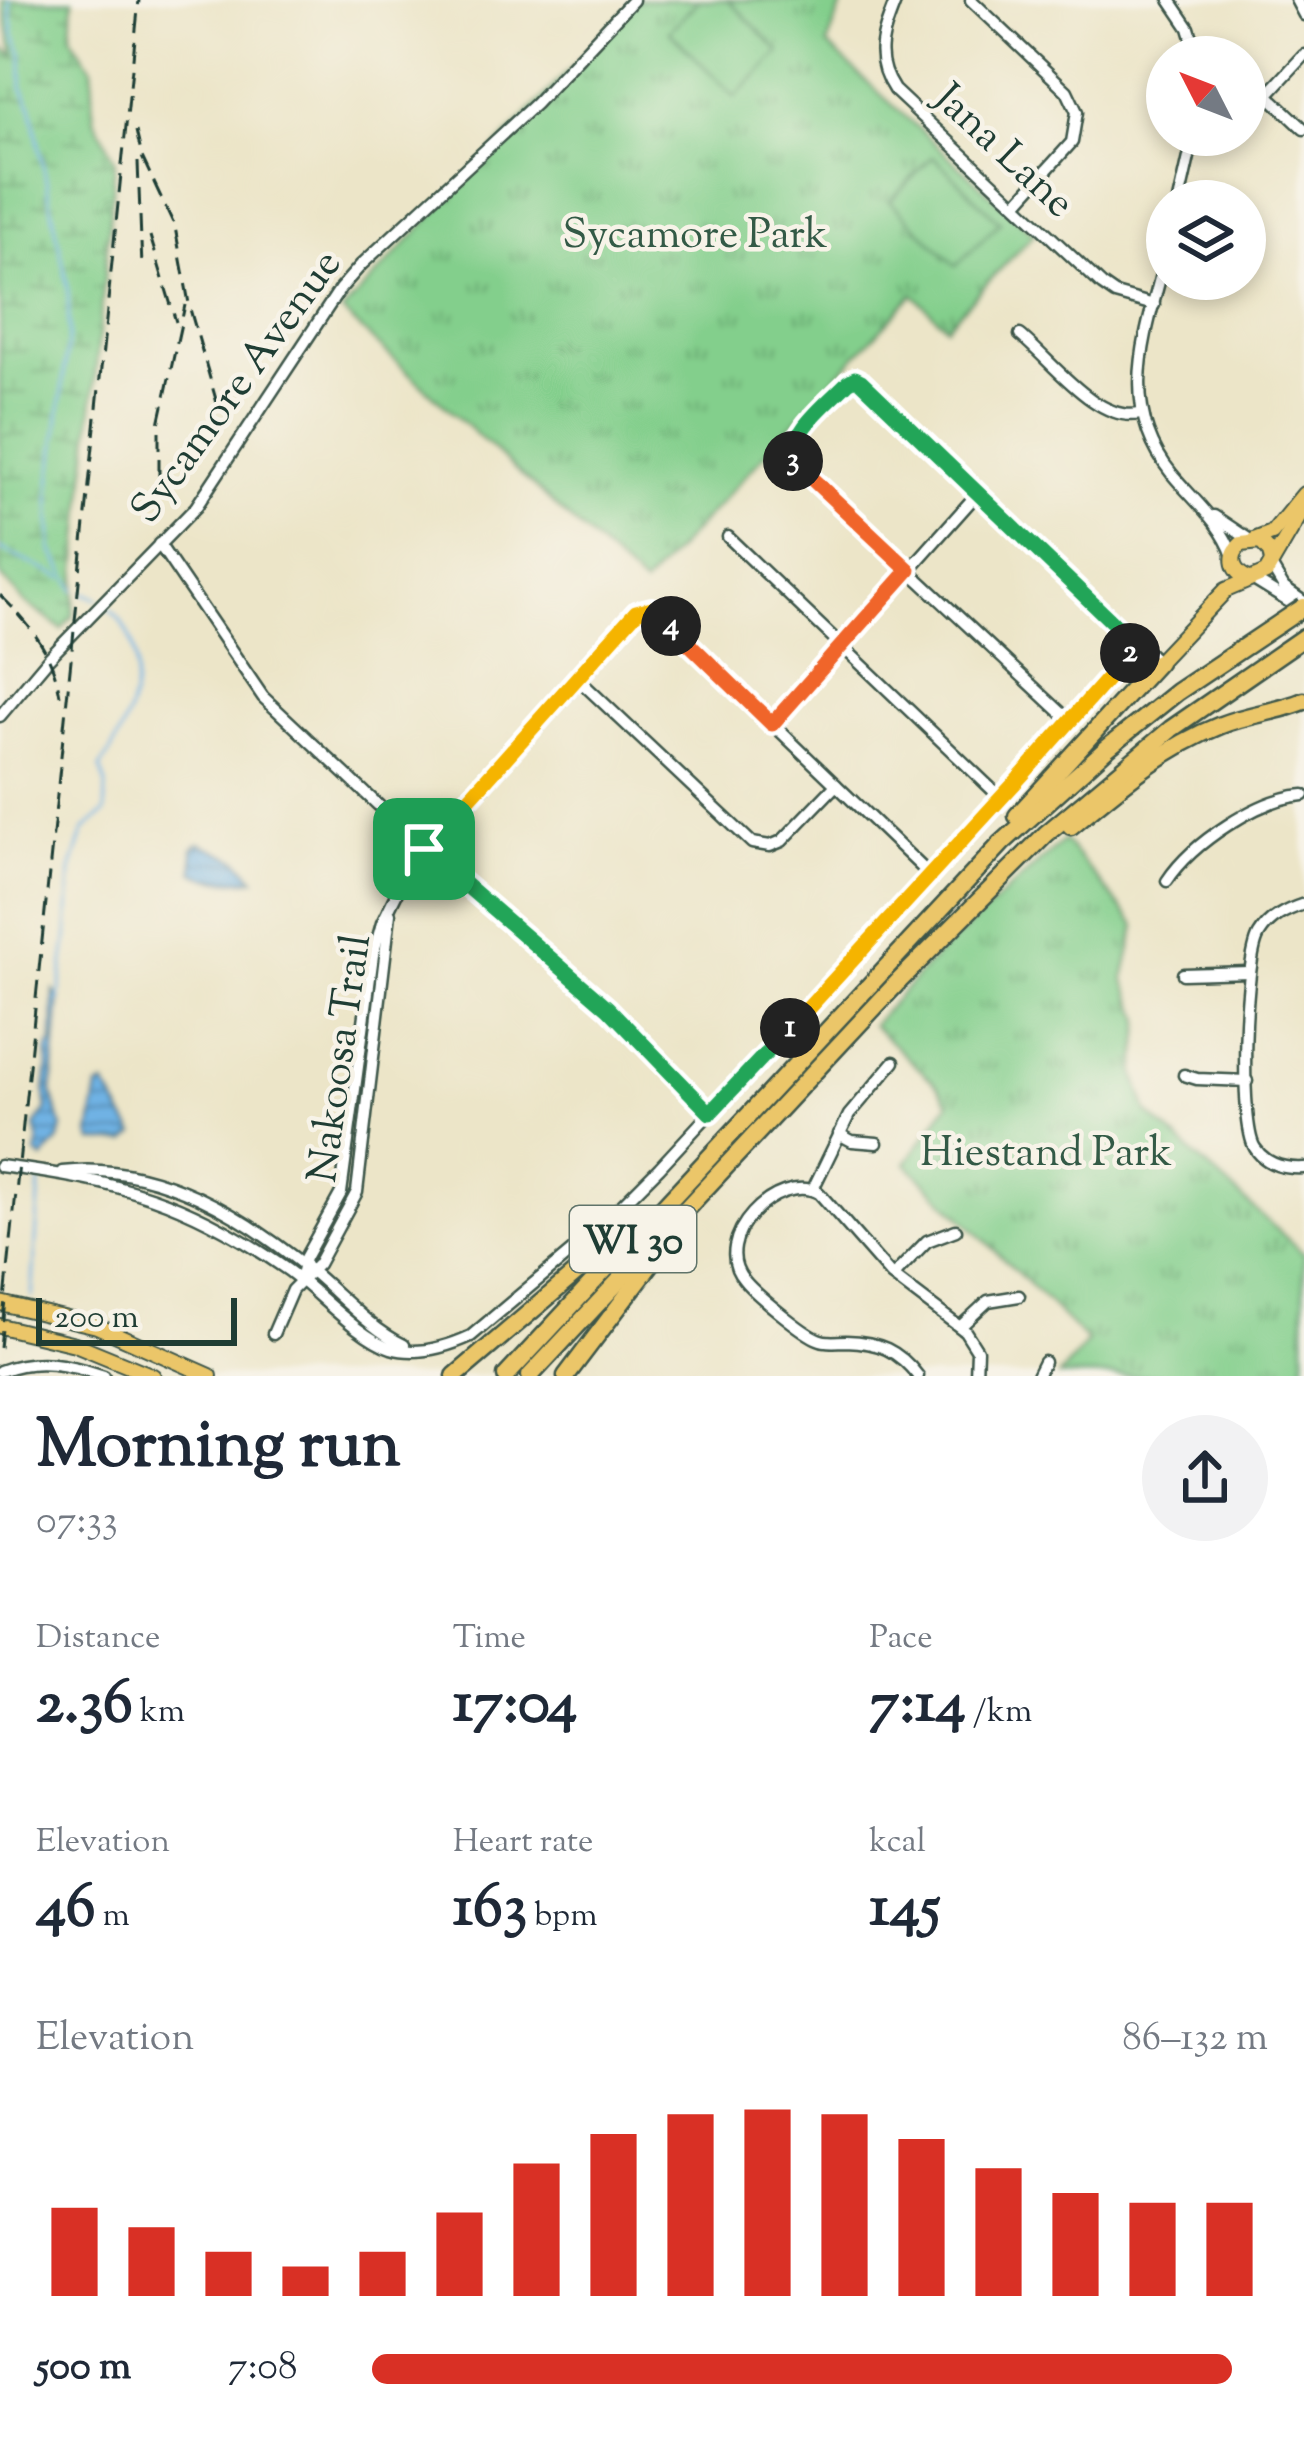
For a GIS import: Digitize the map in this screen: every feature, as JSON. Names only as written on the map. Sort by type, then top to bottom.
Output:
[{"type":"highway","name":"WI 30","points":[[506,1376],[1002,844],[1177,692],[1304,607]]},
{"type":"highway","name":"WI 30","points":[[530,1376],[926,953],[1046,834],[1128,763],[1304,637]]},
{"type":"highway","points":[[926,924],[990,846],[1158,662]]},
{"type":"highway","points":[[926,953],[1156,757],[1227,722],[1304,701]]},
{"type":"highway","points":[[455,1376],[647,1212],[760,1102]]},
{"type":"highway","points":[[566,1376],[757,1132]]},
{"type":"main road","points":[[1210,603],[1238,546],[1272,533],[1304,494]]},
{"type":"main road","points":[[1158,662],[1210,603],[1231,586],[1264,575],[1304,508]]},
{"type":"main road","points":[[1252,540],[1266,546],[1271,564]]},
{"type":"main road","points":[[1233,557],[1237,572],[1250,579]]},
{"type":"main road","points":[[0,1307],[24,1308],[112,1332],[210,1376]]},
{"type":"main road","points":[[0,1326],[75,1344],[153,1376]]},
{"type":"street","name":"Sycamore Avenue","points":[[0,716],[196,507],[340,289],[361,265],[535,104],[633,0]]},
{"type":"street","name":"Jana Lane","points":[[896,0],[879,48],[881,68],[890,84],[1112,292],[1154,305]]},
{"type":"street","points":[[971,0],[1066,91],[1077,112],[1072,142],[1017,203]]},
{"type":"street","points":[[1171,0],[1193,36]]},
{"type":"street","points":[[1296,0],[1304,15]]},
{"type":"street","points":[[1304,56],[1268,94],[1304,129]]},
{"type":"street","points":[[1155,300],[1138,395],[1140,414],[1169,471],[1206,510],[1228,541],[1233,557]]},
{"type":"street","points":[[1021,335],[1105,411],[1140,414]]},
{"type":"street","points":[[1070,721],[796,465],[791,455],[810,422],[855,378],[1158,662]]},
{"type":"street","points":[[931,876],[772,724],[977,494]]},
{"type":"street","points":[[1206,510],[1252,540]]},
{"type":"street","points":[[728,537],[1001,798]]},
{"type":"street","points":[[159,544],[250,684],[424,849],[608,1008],[710,1113]]},
{"type":"street","points":[[1271,564],[1284,588],[1304,607]]},
{"type":"street","points":[[1250,579],[1304,607]]},
{"type":"street","name":"Nakoosa Trail","points":[[272,1334],[341,1193],[378,934],[406,874],[424,849],[636,612],[647,607],[772,724]]},
{"type":"street","points":[[0,1166],[132,1188],[170,1201],[300,1280],[394,1348],[444,1348],[471,1336],[615,1213],[931,876],[1136,645]]},
{"type":"street","points":[[577,678],[752,843],[766,846],[782,841],[836,785]]},
{"type":"street","points":[[1167,881],[1187,857],[1255,808],[1304,795]]},
{"type":"street","points":[[1304,904],[1275,917],[1250,955],[1247,1081],[1247,1129],[1252,1144],[1267,1161],[1304,1168]]},
{"type":"street","points":[[1183,974],[1249,972]]},
{"type":"street","points":[[813,1190],[854,1108],[894,1062]]},
{"type":"street","points":[[1184,1075],[1247,1081]]},
{"type":"street","points":[[839,1134],[852,1141],[877,1143]]},
{"type":"street","points":[[59,1173],[113,1171],[165,1183],[224,1212],[307,1268],[386,1335],[412,1348]]},
{"type":"street","points":[[918,1376],[898,1354],[878,1344],[811,1336],[738,1272],[732,1258],[736,1236],[766,1202],[797,1188],[813,1190],[893,1276],[961,1327],[976,1345],[976,1374],[992,1376]]},
{"type":"street","points":[[893,1276],[927,1241],[956,1230]]},
{"type":"street","points":[[961,1327],[988,1301],[1019,1296]]},
{"type":"street","points":[[1036,1376],[1044,1362]]},
{"type":"street","points":[[0,1371],[22,1364],[54,1363],[104,1376]]},
{"type":"green space","points":[[2,0],[73,0],[71,35],[92,68],[94,117],[115,160],[73,616],[62,629],[24,602],[0,575],[0,46],[14,56]]},
{"type":"green space","name":"Sycamore Park","points":[[635,0],[844,0],[827,45],[1034,234],[946,326],[913,294],[643,586],[342,312]]},
{"type":"green space","points":[[699,0],[728,0],[780,52],[735,97],[669,31]]},
{"type":"green space","points":[[933,156],[1000,222],[956,266],[890,201]]},
{"type":"green space","name":"Hiestand Park","points":[[1064,840],[1136,926],[1124,979],[1142,1020],[1135,1074],[1148,1113],[1304,1254],[1304,1376],[1059,1376],[1088,1342],[906,1163],[949,1103],[938,1086],[872,1025],[935,957]]},
{"type":"water","points":[[200,843],[238,860],[255,879],[224,880],[194,872],[193,849]]},
{"type":"water","points":[[54,991],[60,998],[52,1093],[62,1127],[59,1140],[43,1159],[36,1153],[35,1126],[47,1109]]},
{"type":"water","points":[[105,1085],[135,1135],[126,1142],[93,1142],[90,1135],[98,1088]]},
{"type":"waterway","points":[[9,0],[22,53],[22,87],[31,106],[68,288],[69,333],[50,491],[52,550],[75,590]]},
{"type":"waterway","points":[[0,549],[63,578]]},
{"type":"waterway","points":[[84,593],[98,599]]},
{"type":"waterway","points":[[59,1000],[71,870],[84,830],[105,813],[106,784],[100,768],[122,729],[135,685],[132,642],[106,605]]},
{"type":"waterway","points":[[32,1297],[40,1182]]},
{"type":"waterway","points":[[23,1376],[24,1372]]},
{"type":"railway","points":[[0,1348],[139,0]]},
{"type":"railway","points":[[136,131],[142,157],[175,227],[190,309],[219,410]]},
{"type":"railway","points":[[138,162],[142,268]]},
{"type":"railway","points":[[150,236],[176,322]]},
{"type":"railway","points":[[159,476],[159,424],[185,305]]},
{"type":"railway","points":[[0,595],[39,640],[60,695]]},
{"type":"route","points":[[855,378],[1136,645],[710,1113],[608,1008],[424,849],[643,608],[655,611],[772,724],[909,570],[796,465],[791,455],[810,422],[855,378]]}]
